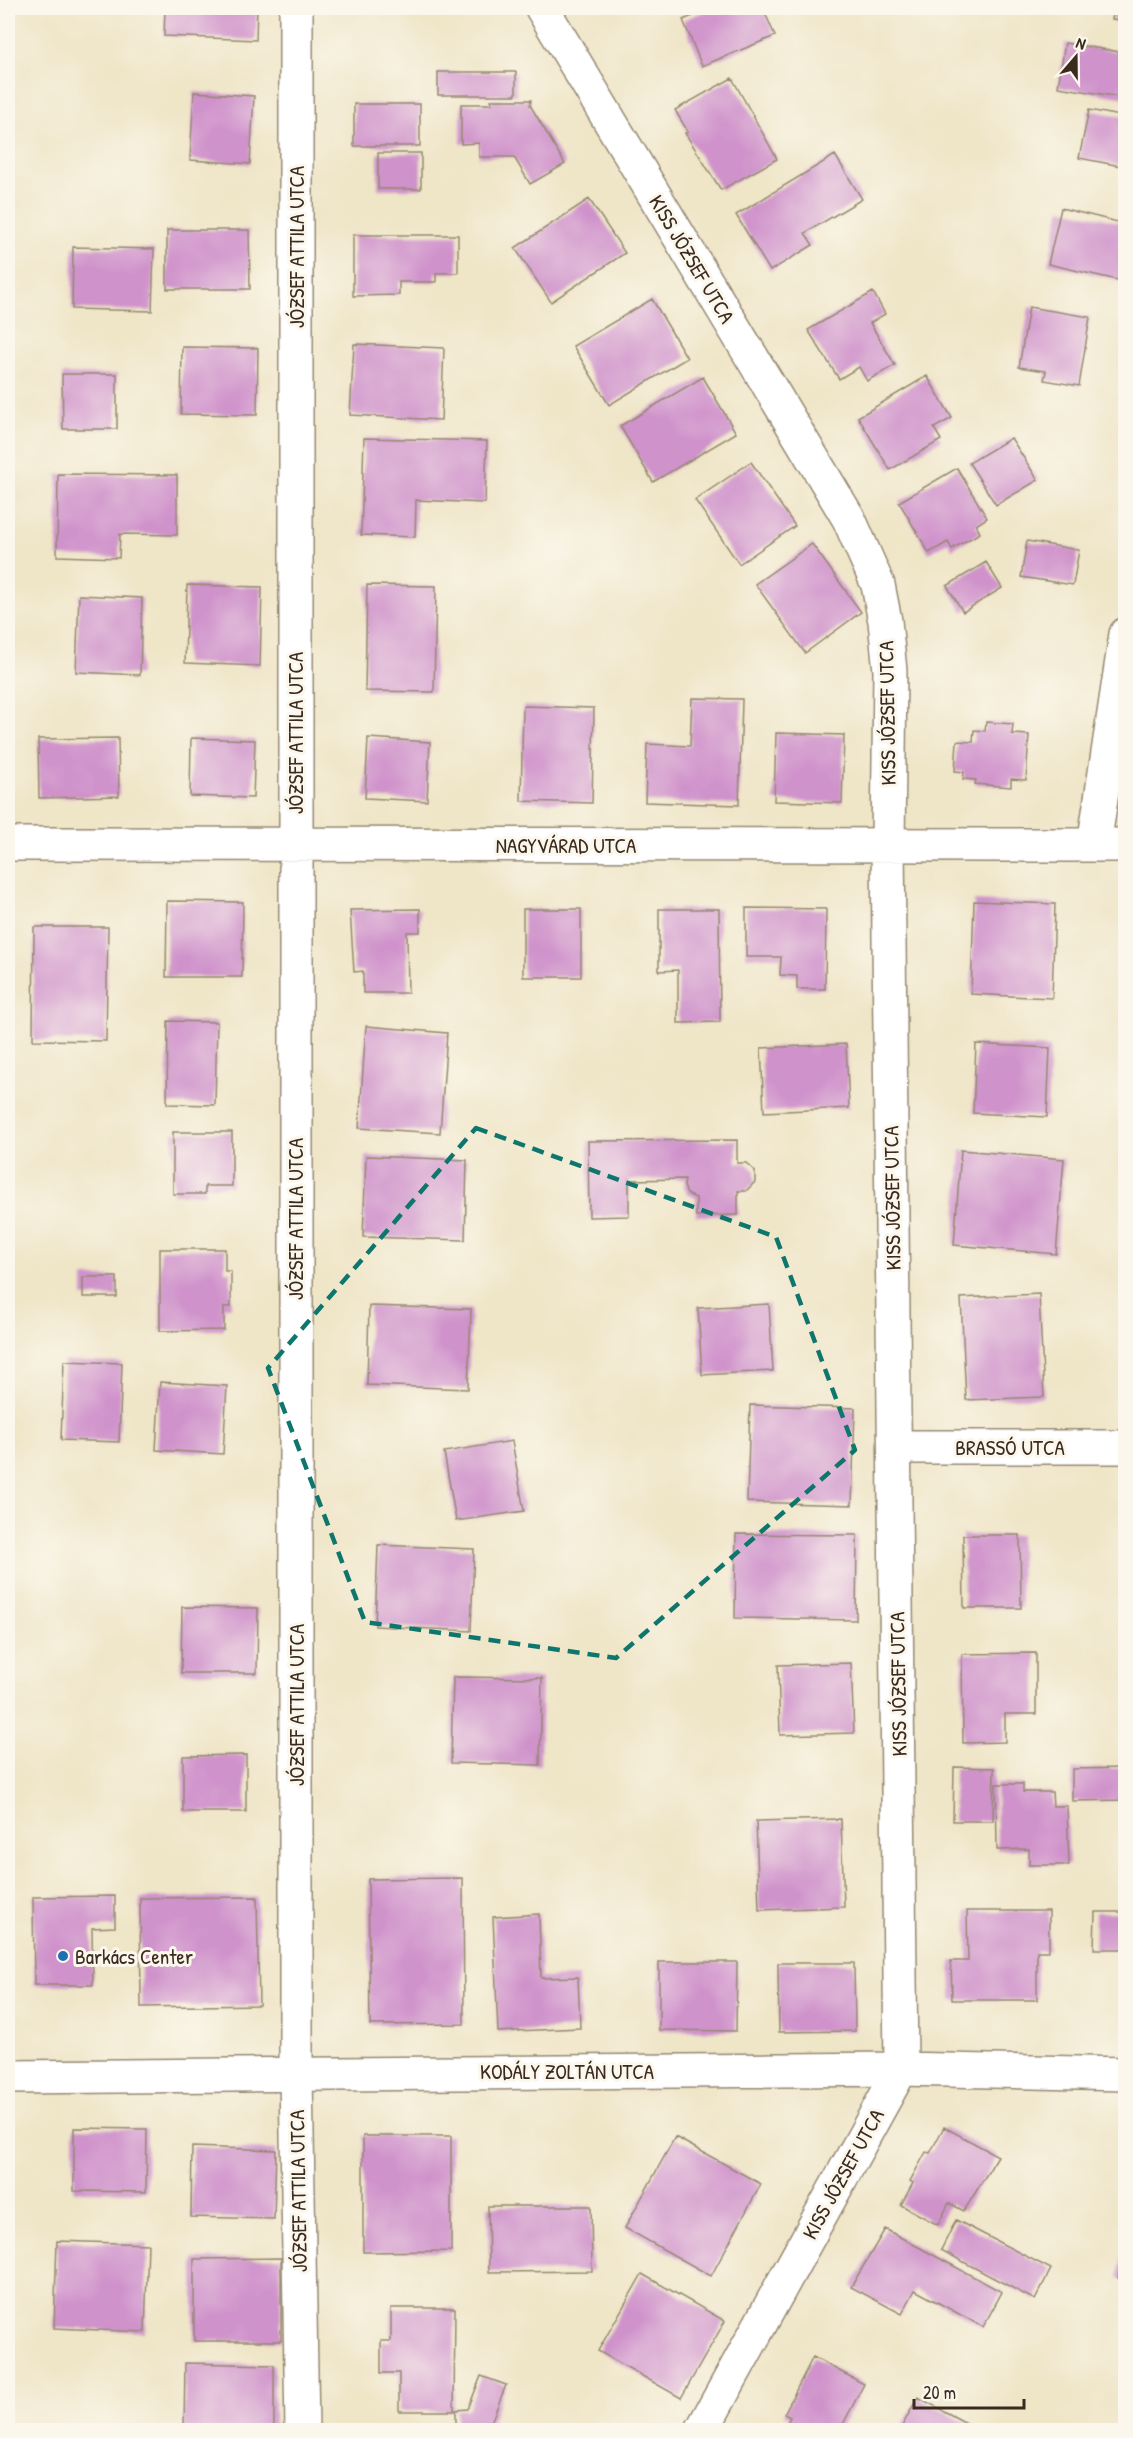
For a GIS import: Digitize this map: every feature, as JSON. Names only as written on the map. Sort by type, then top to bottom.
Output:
[{"type":"street","name":"JÓZSEF ATTILA UTCA","points":[[296,8],[294,846],[296,2074],[302,2430]]},
{"type":"street","name":"KISS JÓZSEF UTCA","points":[[542,8],[849,519],[878,585],[890,671],[888,844],[901,2068],[702,2430]]},
{"type":"street","points":[[1110,845],[1125,634]]},
{"type":"street","name":"NAGYVÁRAD UTCA","points":[[8,844],[1110,845]]},
{"type":"street","name":"BRASSÓ UTCA","points":[[895,1447],[1125,1447]]},
{"type":"street","name":"KODÁLY ZOLTÁN UTCA","points":[[8,2077],[901,2068],[1125,2074]]},
{"type":"highlighted area","points":[[476,1128],[776,1237],[855,1450],[616,1658],[365,1622],[268,1368]]},
{"type":"building","points":[[165,8],[257,8],[256,40],[164,36]]},
{"type":"building","points":[[712,8],[763,8],[775,36],[702,66],[683,20]]},
{"type":"building","points":[[1114,8],[1126,8],[1126,21],[1112,19]]},
{"type":"building","points":[[1065,43],[1126,53],[1126,98],[1058,87]]},
{"type":"building","points":[[438,72],[516,72],[516,95],[438,95]]},
{"type":"building","points":[[732,78],[777,159],[721,190],[685,133],[688,132],[675,110]]},
{"type":"building","points":[[194,92],[254,96],[250,164],[190,160]]},
{"type":"building","points":[[491,100],[531,100],[530,105],[565,164],[530,184],[514,157],[479,157],[479,143],[461,144],[461,104],[492,104]]},
{"type":"building","points":[[354,104],[420,104],[420,146],[354,146]]},
{"type":"building","points":[[1089,110],[1126,117],[1126,167],[1079,158]]},
{"type":"building","points":[[378,153],[421,153],[421,189],[378,189]]},
{"type":"building","points":[[835,155],[862,199],[805,233],[813,245],[770,271],[736,215]]},
{"type":"building","points":[[589,199],[625,253],[551,302],[515,248]]},
{"type":"building","points":[[1061,208],[1126,224],[1126,282],[1048,264]]},
{"type":"building","points":[[167,230],[249,230],[250,289],[167,289]]},
{"type":"building","points":[[353,235],[458,235],[458,273],[436,273],[436,282],[399,282],[399,295],[353,296]]},
{"type":"building","points":[[73,247],[154,249],[152,311],[72,309]]},
{"type":"building","points":[[873,292],[885,314],[870,323],[895,365],[867,381],[859,367],[839,379],[808,330]]},
{"type":"building","points":[[652,299],[687,358],[609,405],[573,346]]},
{"type":"building","points":[[1029,307],[1090,317],[1079,386],[1044,380],[1046,371],[1019,367]]},
{"type":"building","points":[[354,344],[444,348],[441,420],[350,415]]},
{"type":"building","points":[[182,347],[258,348],[257,415],[181,414]]},
{"type":"building","points":[[62,374],[117,374],[117,429],[63,429]]},
{"type":"building","points":[[927,376],[952,418],[934,428],[941,440],[890,470],[858,417]]},
{"type":"building","points":[[703,377],[736,433],[653,482],[620,426]]},
{"type":"building","points":[[364,438],[487,441],[485,503],[416,500],[415,537],[361,535]]},
{"type":"building","points":[[1011,438],[1038,480],[996,505],[969,463]]},
{"type":"building","points":[[751,462],[795,526],[739,564],[695,500]]},
{"type":"building","points":[[957,468],[987,518],[976,525],[980,533],[952,549],[948,542],[929,553],[899,502]]},
{"type":"building","points":[[58,474],[177,475],[177,535],[120,534],[119,558],[57,556]]},
{"type":"building","points":[[1027,541],[1079,550],[1073,585],[1021,577]]},
{"type":"building","points":[[812,544],[861,612],[805,653],[755,584]]},
{"type":"building","points":[[986,562],[1002,588],[963,612],[947,586]]},
{"type":"building","points":[[187,585],[262,587],[260,666],[185,663]]},
{"type":"building","points":[[367,585],[436,586],[434,692],[365,691]]},
{"type":"building","points":[[79,595],[142,598],[140,675],[76,672]]},
{"type":"building","points":[[692,698],[742,699],[739,805],[645,802],[647,744],[690,746]]},
{"type":"building","points":[[523,706],[594,708],[592,803],[521,801]]},
{"type":"building","points":[[986,722],[1013,724],[1012,734],[1029,735],[1026,780],[1011,779],[1011,787],[975,784],[976,780],[963,779],[964,772],[955,771],[957,741],[973,742],[974,730],[985,731]]},
{"type":"building","points":[[776,733],[844,735],[842,803],[774,801]]},
{"type":"building","points":[[118,738],[119,796],[39,798],[38,739]]},
{"type":"building","points":[[191,738],[255,740],[253,798],[190,796]]},
{"type":"building","points":[[368,738],[430,742],[427,801],[365,798]]},
{"type":"building","points":[[167,901],[243,902],[242,977],[166,977]]},
{"type":"building","points":[[974,901],[1055,904],[1052,998],[971,994]]},
{"type":"building","points":[[746,908],[826,909],[825,989],[797,989],[797,976],[780,975],[781,957],[746,957]]},
{"type":"building","points":[[420,909],[420,932],[407,932],[408,993],[363,993],[363,971],[354,972],[350,910]]},
{"type":"building","points":[[523,909],[581,909],[581,977],[523,977]]},
{"type":"building","points":[[659,909],[719,909],[720,1022],[678,1023],[678,970],[659,971]]},
{"type":"building","points":[[34,927],[108,927],[106,1041],[33,1040]]},
{"type":"building","points":[[168,1021],[217,1022],[215,1105],[167,1104]]},
{"type":"building","points":[[366,1026],[447,1033],[440,1133],[359,1128]]},
{"type":"building","points":[[846,1044],[849,1108],[764,1112],[761,1048]]},
{"type":"building","points":[[976,1044],[1050,1048],[1047,1117],[973,1113]]},
{"type":"building","points":[[173,1132],[232,1132],[232,1186],[205,1186],[205,1194],[173,1194]]},
{"type":"building","points":[[737,1140],[737,1163],[746,1163],[755,1171],[755,1182],[746,1191],[738,1191],[738,1215],[696,1216],[696,1198],[687,1194],[684,1186],[685,1179],[629,1180],[629,1216],[589,1217],[588,1141]]},
{"type":"building","points":[[961,1150],[1064,1159],[1056,1254],[954,1245]]},
{"type":"building","points":[[366,1156],[467,1160],[465,1240],[363,1237]]},
{"type":"building","points":[[160,1249],[225,1249],[225,1271],[231,1271],[231,1307],[224,1307],[224,1330],[160,1331]]},
{"type":"building","points":[[83,1277],[117,1277],[117,1297],[83,1297]]},
{"type":"building","points":[[1039,1294],[1044,1397],[966,1400],[961,1298]]},
{"type":"building","points":[[769,1304],[773,1371],[702,1375],[698,1308]]},
{"type":"building","points":[[369,1306],[471,1309],[468,1389],[367,1385]]},
{"type":"building","points":[[64,1361],[122,1363],[119,1442],[61,1440]]},
{"type":"building","points":[[160,1382],[227,1386],[223,1454],[156,1450]]},
{"type":"building","points":[[750,1405],[855,1408],[852,1505],[747,1502]]},
{"type":"building","points":[[512,1441],[524,1511],[456,1521],[444,1452]]},
{"type":"building","points":[[736,1534],[857,1535],[856,1620],[735,1618]]},
{"type":"building","points":[[963,1535],[1020,1535],[1021,1608],[964,1608]]},
{"type":"building","points":[[378,1545],[474,1549],[471,1631],[375,1626]]},
{"type":"building","points":[[182,1607],[258,1608],[257,1673],[181,1673]]},
{"type":"building","points":[[1036,1653],[1036,1714],[1005,1714],[1005,1742],[963,1743],[962,1654]]},
{"type":"building","points":[[851,1663],[854,1733],[780,1735],[778,1665]]},
{"type":"building","points":[[453,1677],[542,1678],[540,1765],[451,1763]]},
{"type":"building","points":[[246,1755],[246,1812],[183,1812],[183,1756]]},
{"type":"building","points":[[954,1767],[994,1768],[993,1821],[953,1821]]},
{"type":"building","points":[[1125,1768],[1126,1800],[1072,1801],[1072,1769]]},
{"type":"building","points":[[996,1784],[1023,1784],[1023,1792],[1052,1792],[1053,1806],[1067,1806],[1069,1865],[1029,1865],[1029,1849],[997,1850]]},
{"type":"building","points":[[841,1819],[844,1907],[759,1910],[756,1821]]},
{"type":"building","points":[[463,1878],[464,2024],[370,2025],[368,1879]]},
{"type":"building","name":"Barkács Center","points":[[115,1896],[115,1927],[92,1928],[93,1985],[34,1985],[33,1897]]},
{"type":"building","points":[[257,1897],[259,2005],[141,2007],[140,1898]]},
{"type":"building","points":[[967,1911],[1049,1911],[1049,1951],[1037,1951],[1037,2000],[952,2000],[951,1961],[968,1961]]},
{"type":"building","points":[[1095,1912],[1126,1912],[1126,1949],[1094,1949]]},
{"type":"building","points":[[539,1914],[541,1978],[578,1977],[580,2028],[498,2032],[493,1917]]},
{"type":"building","points":[[659,1962],[737,1962],[736,2031],[659,2030]]},
{"type":"building","points":[[778,1963],[854,1963],[855,2031],[779,2032]]},
{"type":"building","points":[[944,2127],[998,2156],[964,2211],[949,2203],[938,2225],[901,2205],[913,2183],[910,2181],[926,2152],[930,2153]]},
{"type":"building","points":[[74,2128],[147,2129],[146,2192],[74,2191]]},
{"type":"building","points":[[363,2136],[451,2136],[451,2251],[363,2252]]},
{"type":"building","points":[[675,2137],[761,2184],[711,2276],[625,2228]]},
{"type":"building","points":[[192,2147],[276,2150],[274,2219],[191,2217]]},
{"type":"building","points":[[488,2206],[591,2206],[592,2271],[489,2272]]},
{"type":"building","points":[[956,2220],[1051,2269],[1035,2300],[941,2250]]},
{"type":"building","points":[[885,2229],[1002,2292],[983,2327],[915,2290],[902,2314],[851,2287]]},
{"type":"building","points":[[1124,2236],[1126,2236],[1126,2280],[1118,2278]]},
{"type":"building","points":[[57,2241],[148,2244],[145,2332],[54,2328]]},
{"type":"building","points":[[281,2258],[281,2341],[194,2341],[194,2259]]},
{"type":"building","points":[[642,2274],[725,2321],[681,2398],[598,2351]]},
{"type":"building","points":[[391,2308],[455,2308],[454,2411],[399,2411],[399,2373],[381,2373],[381,2341],[391,2341]]},
{"type":"building","points":[[813,2357],[864,2384],[840,2430],[783,2430],[790,2417],[784,2414]]},
{"type":"building","points":[[185,2363],[274,2365],[274,2430],[184,2430]]},
{"type":"building","points":[[481,2376],[506,2385],[488,2430],[456,2430],[456,2410],[468,2409]]},
{"type":"building","points":[[918,2397],[979,2430],[900,2430]]},
{"type":"place","name":"Barkács Center","points":[[63,1956]]}]
